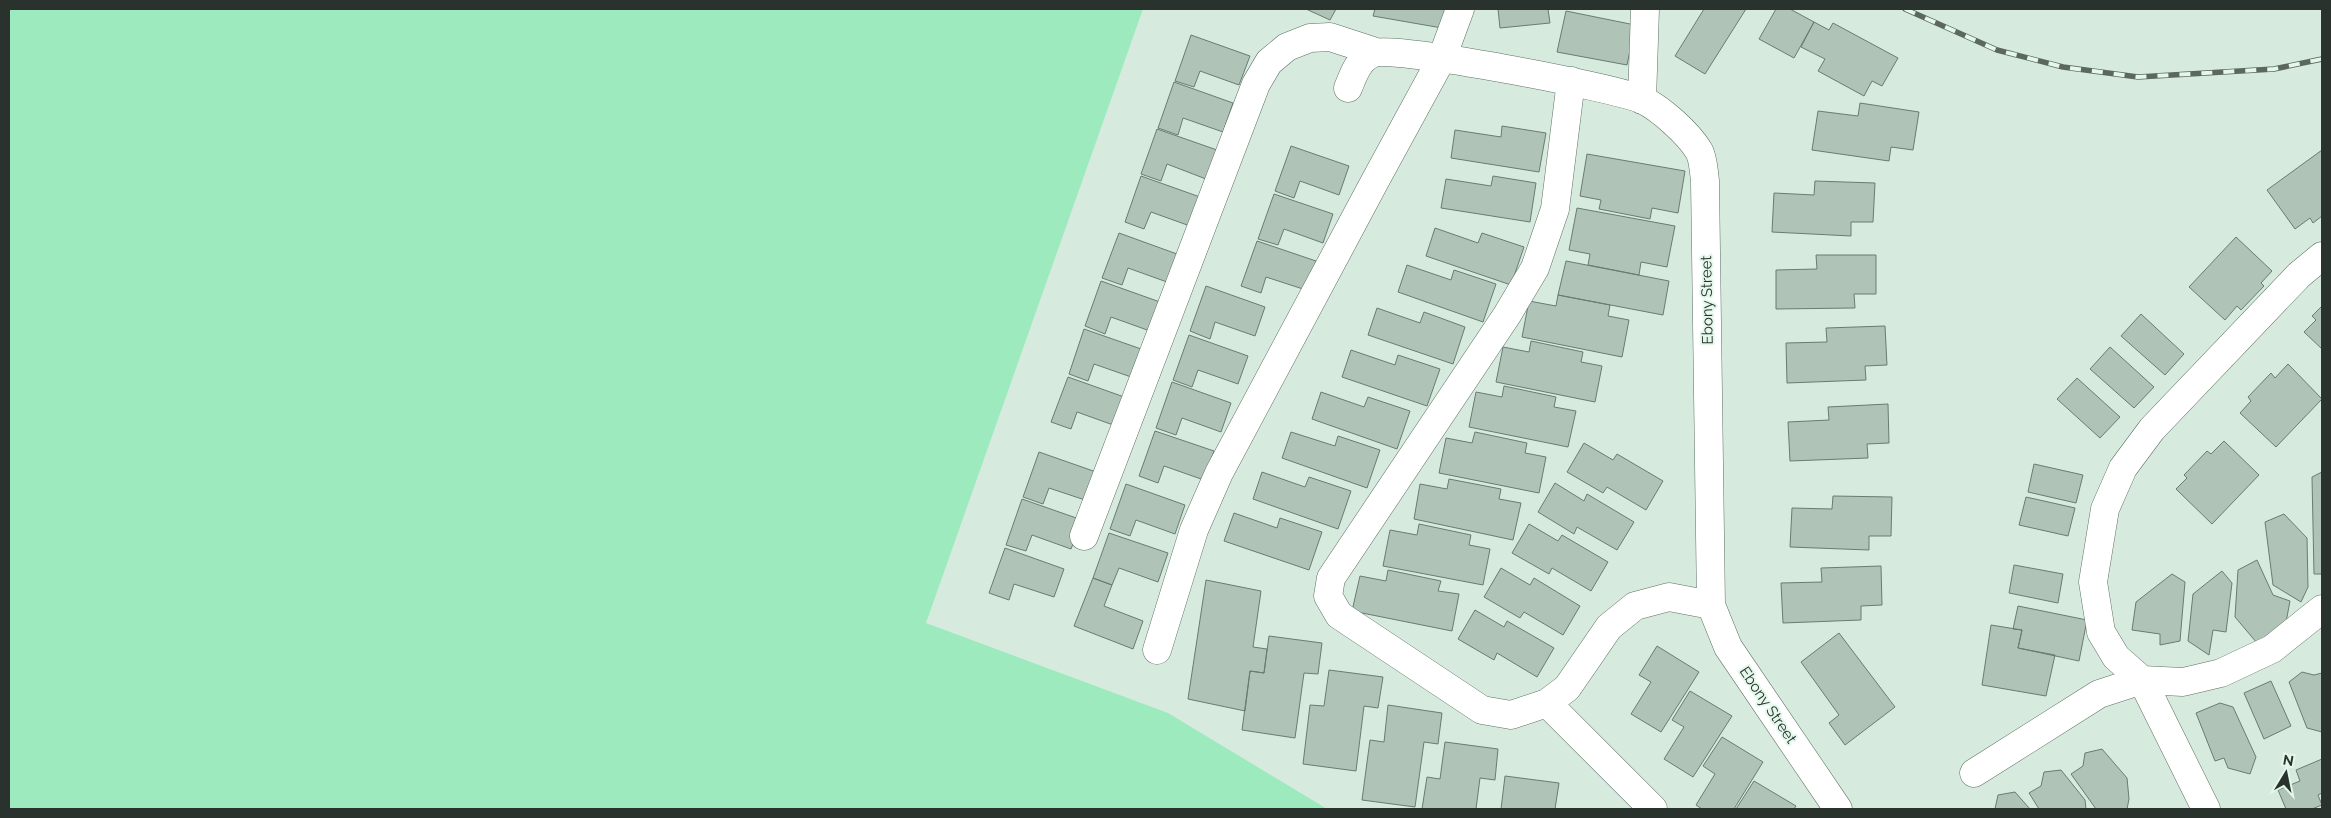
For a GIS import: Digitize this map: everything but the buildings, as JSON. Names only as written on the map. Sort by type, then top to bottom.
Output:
[{"type":"street","points":[[1157,650],[1194,530],[1219,473],[1442,58],[1460,9]]},
{"type":"street","points":[[1642,100],[1645,9]]},
{"type":"street","name":"Ebony Street","points":[[1084,536],[1256,84],[1269,62],[1287,47],[1310,38],[1330,37],[1376,52],[1442,58],[1571,81],[1642,100],[1670,118],[1700,152],[1705,180],[1711,606],[1728,647],[1838,809]]},
{"type":"street","points":[[1348,88],[1361,60],[1376,52]]},
{"type":"street","points":[[1571,81],[1555,209],[1535,268],[1502,323],[1331,578],[1328,596],[1339,615],[1482,710],[1511,715],[1546,703],[1567,688],[1609,628],[1636,606],[1669,597],[1711,606]]},
{"type":"street","points":[[2206,809],[2142,680],[2116,657],[2100,632],[2094,582],[2105,509],[2123,468],[2152,429],[2299,275],[2322,256]]},
{"type":"street","points":[[1974,773],[2099,694],[2142,680],[2183,682],[2221,673],[2272,649],[2322,609]]},
{"type":"street","points":[[1546,703],[1653,809]]},
{"type":"green space","points":[[9,9],[1143,9],[926,623],[1168,713],[1327,809],[9,809]]},
{"type":"railway","points":[[1905,9],[1997,50],[2063,67],[2138,77],[2274,69],[2322,59]]}]
